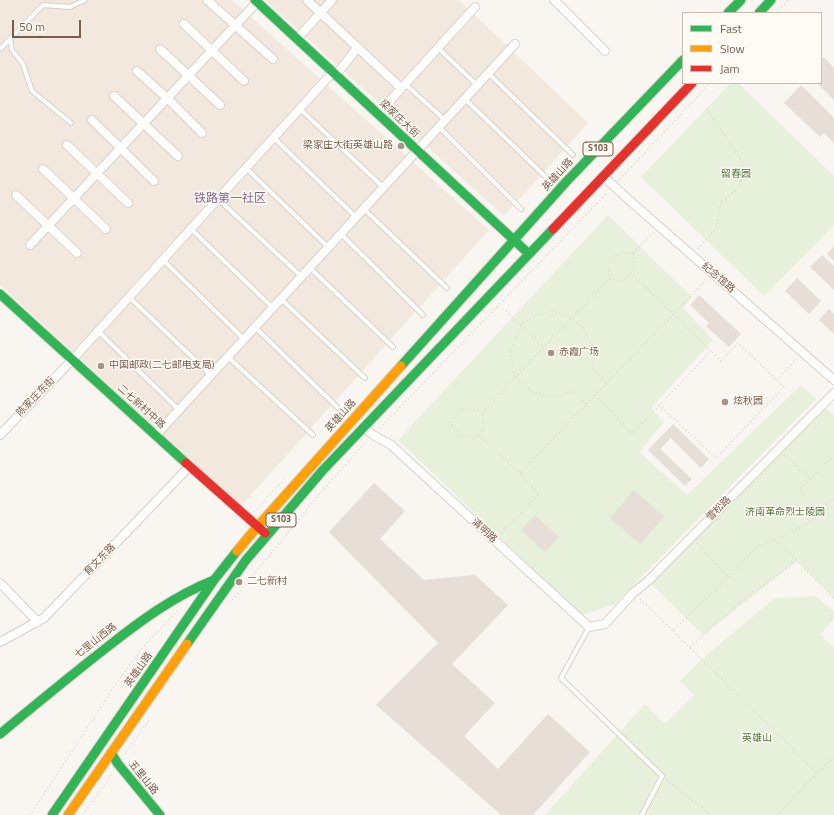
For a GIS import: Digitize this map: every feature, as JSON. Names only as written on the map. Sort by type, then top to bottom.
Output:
[{"type":"main road","points":[[729,12],[741,0]]},
{"type":"main road","points":[[760,12],[771,0]]},
{"type":"main road","name":"梁家庄大街","points":[[257,1],[529,254]]},
{"type":"main road","name":"英雄山路","points":[[52,815],[214,580],[257,528],[514,239],[566,182],[682,61]]},
{"type":"main road","name":"S103","points":[[68,815],[246,560],[268,534],[323,470],[691,84]]},
{"type":"main road","name":"二七新村中路","points":[[0,294],[257,528],[268,534]]},
{"type":"main road","name":"七里山西路","points":[[0,734],[84,664],[156,609],[196,587],[214,580]]},
{"type":"main road","name":"五里山路","points":[[112,753],[118,764],[160,815]]},
{"type":"street","points":[[207,0],[273,59]]},
{"type":"street","points":[[308,0],[358,47],[403,86]]},
{"type":"street","points":[[297,39],[332,0]]},
{"type":"street","points":[[554,0],[605,51]]},
{"type":"street","points":[[30,246],[257,1]]},
{"type":"street","points":[[378,114],[475,7]]},
{"type":"street","points":[[184,24],[244,81]]},
{"type":"street","points":[[156,435],[515,44]]},
{"type":"street","name":"陈家庄东街","points":[[0,435],[72,360],[218,198],[358,47]]},
{"type":"street","points":[[160,49],[220,105]]},
{"type":"street","points":[[137,71],[202,133]]},
{"type":"street","points":[[114,96],[178,156]]},
{"type":"street","points":[[92,120],[154,181]]},
{"type":"street","points":[[67,144],[128,203]]},
{"type":"street","points":[[43,169],[106,228]]},
{"type":"street","name":"纪念馆路","points":[[604,176],[618,191],[834,380]]},
{"type":"street","points":[[16,195],[77,253]]},
{"type":"street","name":"雪松路","points":[[589,627],[604,624],[633,593],[648,581],[834,393]]},
{"type":"street","name":"清明路","points":[[364,427],[373,435],[391,445],[589,627]]},
{"type":"street","name":"育文东路","points":[[0,642],[44,618],[190,466]]},
{"type":"street","points":[[0,583],[38,622]]},
{"type":"lane","points":[[0,49],[43,5],[70,7],[85,0]]},
{"type":"lane","points":[[10,39],[12,50],[23,64],[32,91],[71,123]]},
{"type":"lane","points":[[438,48],[477,85]]},
{"type":"lane","points":[[488,73],[573,155]]},
{"type":"lane","points":[[403,86],[445,120]]},
{"type":"lane","points":[[465,98],[549,180]]},
{"type":"lane","points":[[300,109],[383,187]]},
{"type":"lane","points":[[439,127],[521,209]]},
{"type":"lane","points":[[274,138],[356,217]]},
{"type":"lane","points":[[246,168],[328,247]]},
{"type":"lane","points":[[218,198],[301,277]]},
{"type":"lane","points":[[364,208],[447,288]]},
{"type":"lane","points":[[191,229],[273,308]]},
{"type":"lane","points":[[341,233],[423,315]]},
{"type":"lane","points":[[163,260],[244,339]]},
{"type":"lane","points":[[310,267],[393,347]]},
{"type":"lane","points":[[129,297],[211,375]]},
{"type":"lane","points":[[281,298],[365,378]]},
{"type":"lane","points":[[255,327],[338,408]]},
{"type":"lane","points":[[98,331],[179,410]]},
{"type":"lane","points":[[228,356],[313,435]]},
{"type":"lane","points":[[589,627],[561,678],[662,776],[642,815]]},
{"type":"path","points":[[777,12],[788,0]]},
{"type":"path","points":[[693,256],[716,229],[721,202],[740,187],[744,164],[706,108]]},
{"type":"path","points":[[482,412],[608,279],[609,262],[614,256],[621,253],[633,253],[658,226]]},
{"type":"path","points":[[608,279],[622,280],[631,274],[635,261],[633,253]]},
{"type":"path","points":[[520,472],[712,273]]},
{"type":"path","points":[[631,274],[721,361],[738,343],[784,387],[716,458],[659,405]]},
{"type":"path","points":[[586,404],[575,392],[550,397],[532,391],[515,377],[510,351],[521,325],[532,317],[551,310],[572,318],[584,329],[592,345],[594,371],[607,382]]},
{"type":"path","points":[[506,311],[544,347]]},
{"type":"path","points":[[594,395],[632,434],[711,351]]},
{"type":"path","points":[[777,380],[802,352]]},
{"type":"path","points":[[482,412],[468,409],[457,412],[452,425],[459,435],[471,437],[480,436],[520,472],[539,494],[494,540]]},
{"type":"path","points":[[480,436],[484,424],[482,412]]},
{"type":"path","points":[[778,450],[810,479]]},
{"type":"path","points":[[817,514],[808,506],[800,489],[828,460],[834,458]]},
{"type":"path","points":[[673,631],[756,548],[806,525],[834,497]]},
{"type":"path","points":[[691,537],[728,577]]},
{"type":"path","points":[[774,539],[834,599]]},
{"type":"path","points":[[690,647],[746,597],[797,561]]},
{"type":"path","points":[[633,593],[690,647],[818,774]]},
{"type":"path","points":[[777,815],[834,756]]},
{"type":"path","points":[[662,776],[711,815]]},
{"type":"shaded area","points":[[0,0],[232,0],[489,230],[241,506],[0,285]]},
{"type":"shaded area","points":[[265,0],[459,0],[588,123],[504,216]]},
{"type":"green space","name":"留春园","points":[[730,84],[739,84],[834,176],[834,225],[764,296],[641,177]]},
{"type":"green space","points":[[608,215],[692,297],[683,308],[713,340],[651,408],[664,422],[639,452],[687,495],[801,385],[816,399],[615,604],[582,615],[398,440]]},
{"type":"green space","name":"济南革命烈士陵园","points":[[825,407],[834,416],[834,598],[797,561],[703,635],[648,581]]},
{"type":"green space","name":"英雄山","points":[[816,596],[834,612],[834,619],[820,634],[834,648],[834,815],[545,815],[645,704],[665,724],[694,695],[680,681],[702,659],[775,598]]},
{"type":"building","points":[[824,57],[834,68],[834,100],[818,84],[822,84],[822,59]]},
{"type":"building","points":[[801,85],[834,118],[834,143],[824,133],[820,137],[784,103]]},
{"type":"building","points":[[834,246],[834,261],[827,254]]},
{"type":"building","points":[[822,255],[834,266],[834,290],[810,267]]},
{"type":"building","points":[[797,278],[821,301],[809,314],[785,291]]},
{"type":"building","points":[[699,295],[741,334],[729,347],[706,326],[709,323],[690,305]]},
{"type":"building","points":[[829,309],[834,314],[834,334],[819,320]]},
{"type":"building","points":[[673,424],[709,459],[701,468],[671,438],[660,449],[692,479],[685,486],[648,450]]},
{"type":"building","points":[[374,483],[405,511],[380,539],[424,580],[475,575],[508,605],[452,664],[495,703],[464,736],[498,769],[548,714],[590,752],[533,815],[501,815],[376,705],[438,643],[329,532]]},
{"type":"building","points":[[634,490],[664,517],[640,544],[610,518]]},
{"type":"building","points":[[535,515],[559,537],[545,552],[521,530]]},
{"type":"traffic: fast","points":[[255,0],[529,254]]},
{"type":"traffic: fast","points":[[729,12],[741,0]]},
{"type":"traffic: fast","points":[[760,12],[771,0]]},
{"type":"traffic: fast","points":[[401,366],[566,182],[682,61]]},
{"type":"traffic: fast","points":[[187,644],[246,560],[323,470],[553,229]]},
{"type":"traffic: fast","points":[[0,294],[186,463]]},
{"type":"traffic: fast","points":[[52,815],[214,580],[237,551]]},
{"type":"traffic: fast","points":[[0,734],[79,669],[145,619],[171,601],[214,580]]},
{"type":"traffic: fast","points":[[111,753],[118,764],[160,815]]},
{"type":"traffic: slow","points":[[237,551],[401,366]]},
{"type":"traffic: slow","points":[[68,815],[187,644]]},
{"type":"traffic: jam","points":[[553,229],[691,84]]},
{"type":"traffic: jam","points":[[186,463],[265,533]]},
{"type":"place","name":"梁家庄大街英雄山路","points":[[401,146]]},
{"type":"place","name":"赤霞广场","points":[[551,353]]},
{"type":"place","name":"中国邮政(二七邮电支局)","points":[[101,366]]},
{"type":"place","name":"炫秋园","points":[[725,402]]},
{"type":"place","name":"二七新村","points":[[239,582]]},
{"type":"district","name":"铁路第一社区","points":[[230,199]]}]
